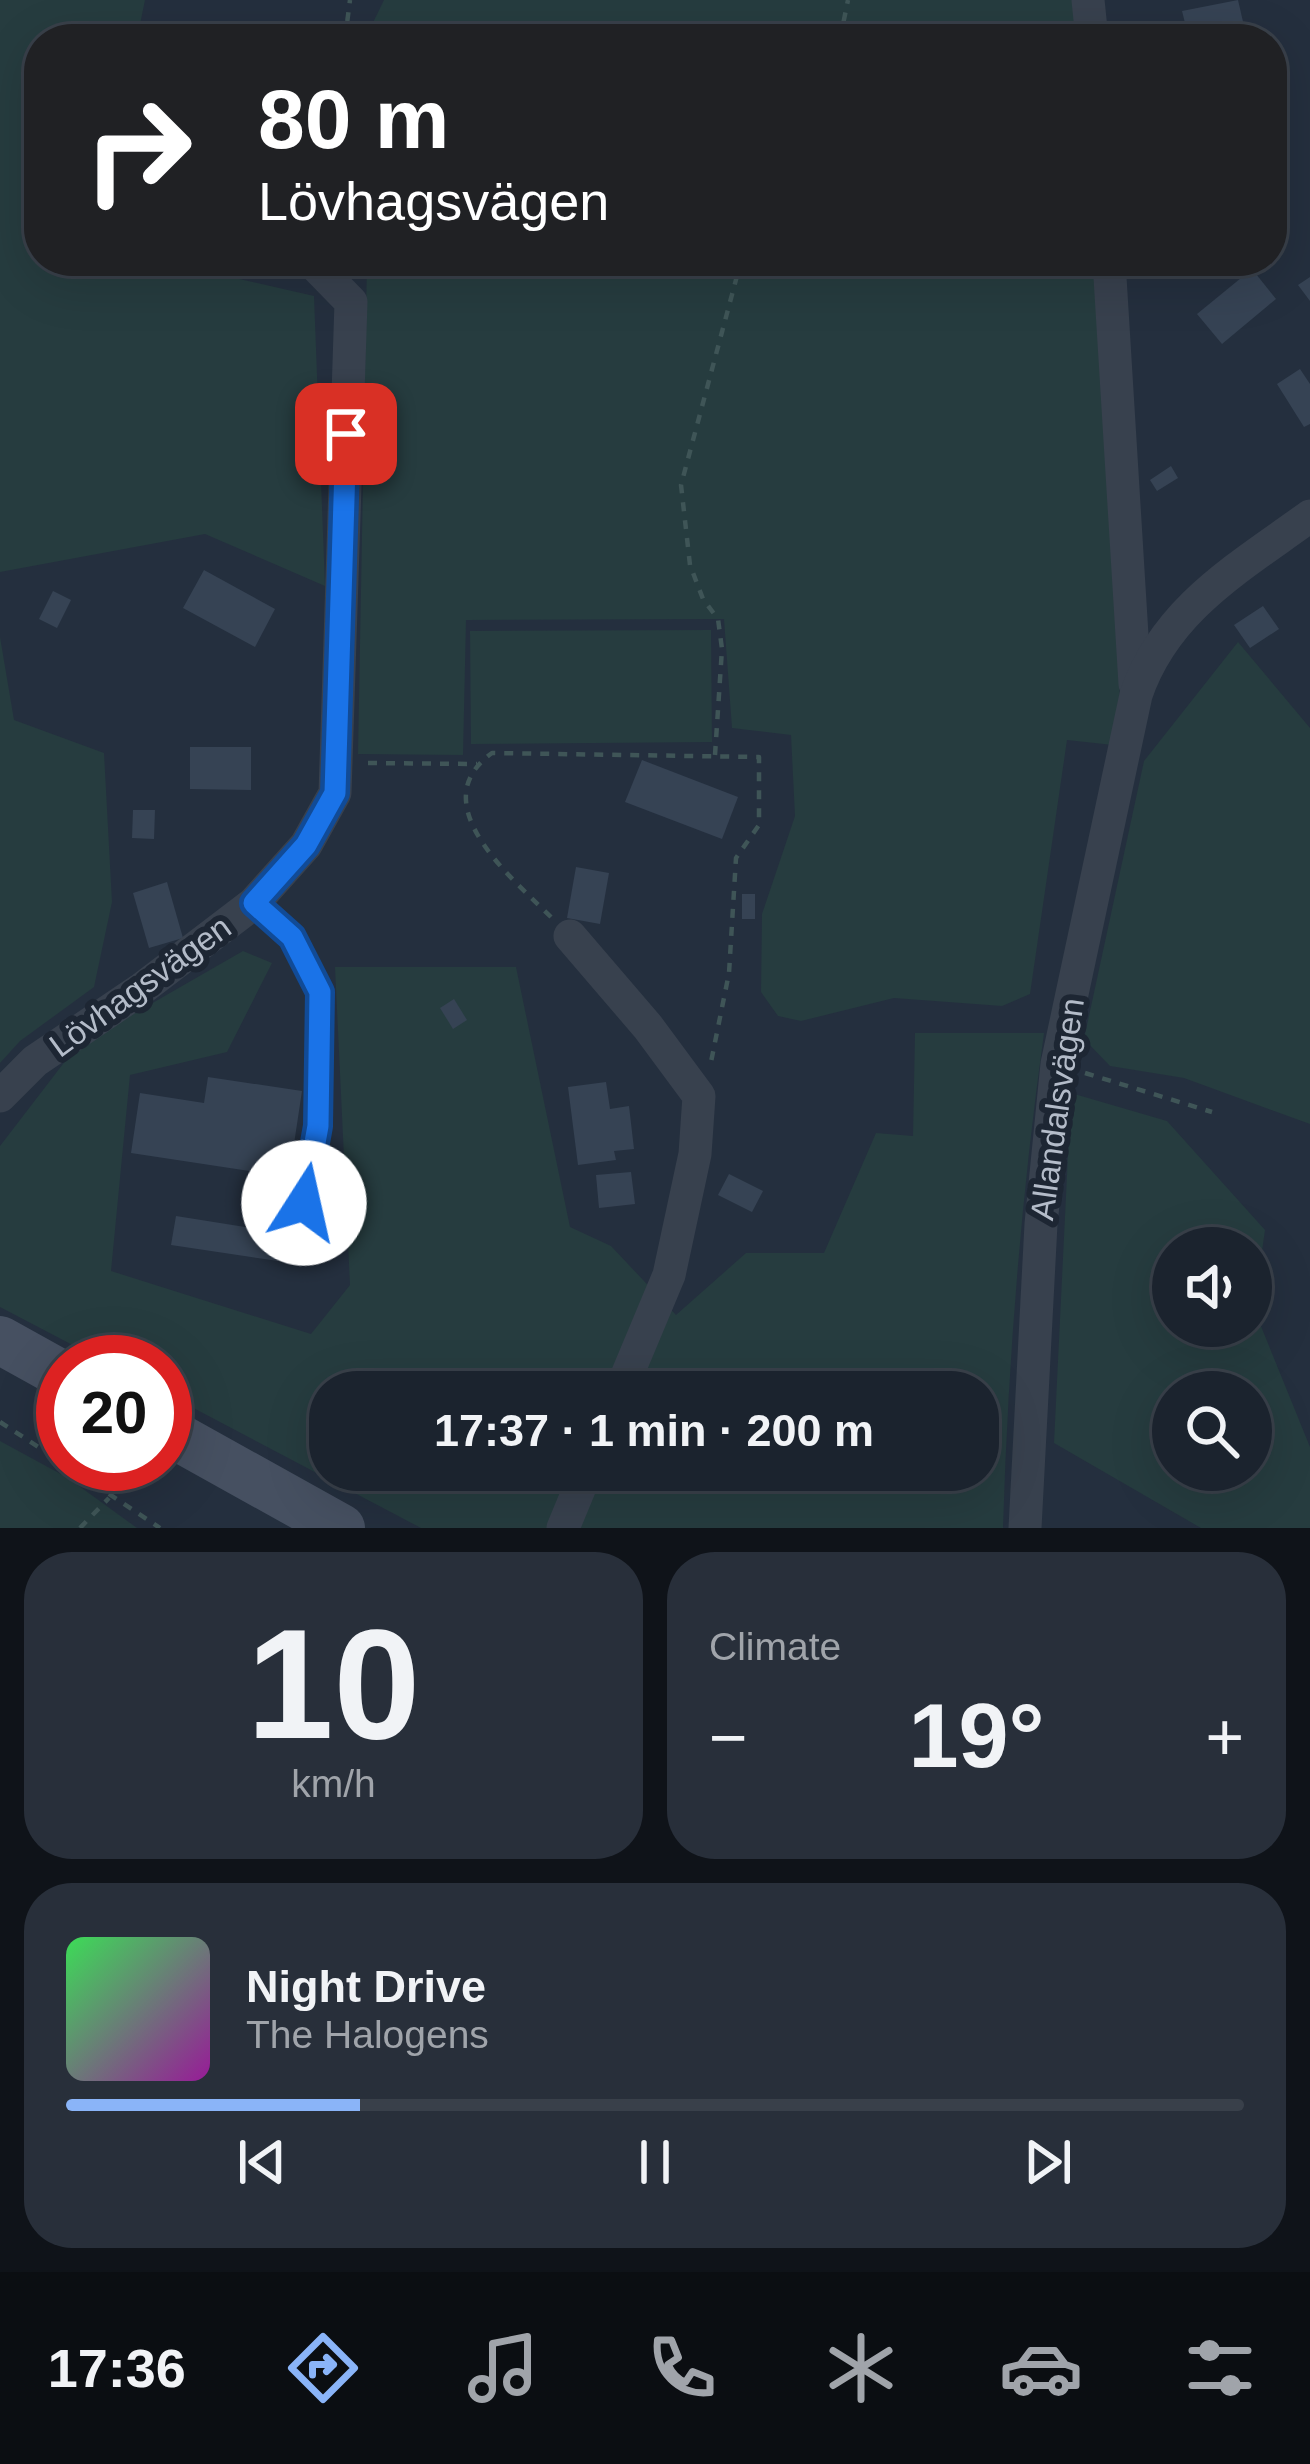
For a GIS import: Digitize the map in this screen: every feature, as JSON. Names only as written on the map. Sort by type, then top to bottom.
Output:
[{"type":"main road","points":[[0,1340],[36,1360]]},
{"type":"main road","points":[[192,1445],[341,1528]]},
{"type":"street","name":"Lövhagsvägen","points":[[0,1096],[35,1061],[140,990],[254,903],[306,845],[335,793],[351,302],[326,276]]},
{"type":"street","name":"Allandalsvägen","points":[[1109,276],[1136,695]]},
{"type":"street","name":"Allandalsvägen","points":[[1024,1528],[1040,1223],[1057,1064],[1136,695],[1147,663],[1194,601],[1310,516]]},
{"type":"street","points":[[570,937],[649,1027],[699,1096],[694,1154],[669,1276],[629,1371]]},
{"type":"street","points":[[563,1528],[578,1491]]},
{"type":"lane","points":[[254,903],[292,937],[320,992],[318,1126],[304,1203]]},
{"type":"path","points":[[715,755],[722,649],[718,619],[703,599],[690,565],[681,484],[737,276]]},
{"type":"path","points":[[570,937],[479,842],[469,821],[467,796],[477,764],[492,753],[759,757],[759,825],[736,859],[726,991],[717,1044],[699,1096]]},
{"type":"path","points":[[338,763],[477,764]]},
{"type":"path","points":[[1057,1064],[1212,1112]]},
{"type":"path","points":[[0,1422],[36,1446]]},
{"type":"path","points":[[100,1491],[160,1528]]},
{"type":"path","points":[[80,1528],[109,1498]]},
{"type":"green space","points":[[0,0],[145,0],[140,24],[24,24],[24,276],[226,276],[314,296],[325,586],[205,534],[0,572]]},
{"type":"green space","points":[[384,0],[1081,0],[1082,24],[372,24]]},
{"type":"green space","points":[[367,276],[1099,276],[1120,697],[1113,745],[1067,740],[1030,994],[1002,1006],[894,998],[801,1021],[778,1016],[761,992],[762,914],[795,816],[791,735],[732,728],[724,619],[466,620],[463,755],[358,754]]},
{"type":"green space","points":[[711,630],[712,742],[471,744],[470,631]]},
{"type":"green space","points":[[0,637],[14,720],[104,753],[112,902],[94,987],[20,1041],[0,1063]]},
{"type":"green space","points":[[1238,642],[1310,728],[1310,1124],[1184,1078],[1110,1066],[1084,1039],[1144,761]]},
{"type":"green space","points":[[243,951],[272,963],[227,1052],[130,1075],[111,1271],[311,1334],[350,1285],[335,967],[516,967],[570,1227],[611,1246],[676,1315],[746,1253],[824,1253],[876,1133],[913,1136],[915,1033],[1044,1033],[1017,1280],[1003,1528],[421,1528],[351,1491],[999,1491],[999,1371],[309,1371],[309,1469],[192,1407],[192,1335],[53,1335],[0,1307],[0,1146],[76,1047]]},
{"type":"green space","points":[[1071,1093],[1167,1121],[1262,1227],[1152,1227],[1152,1347],[1269,1347],[1310,1447],[1310,1528],[1201,1528],[1054,1443]]},
{"type":"green space","points":[[0,1441],[36,1461],[36,1491],[86,1491],[137,1528],[0,1528]]},
{"type":"building","points":[[1238,0],[1244,24],[1185,24],[1182,11]]},
{"type":"building","points":[[1243,276],[1258,276],[1276,299],[1222,344],[1197,314]]},
{"type":"building","points":[[1310,277],[1310,301],[1298,285]]},
{"type":"building","points":[[1300,369],[1310,384],[1310,424],[1304,427],[1277,384]]},
{"type":"building","points":[[1171,466],[1178,478],[1157,491],[1150,480]]},
{"type":"building","points":[[204,570],[275,609],[255,647],[183,608]]},
{"type":"building","points":[[53,591],[71,600],[57,628],[39,619]]},
{"type":"building","points":[[1263,606],[1279,629],[1250,648],[1234,625]]},
{"type":"building","points":[[190,747],[251,747],[251,790],[190,789]]},
{"type":"building","points":[[642,760],[738,797],[722,839],[625,802]]},
{"type":"building","points":[[133,810],[155,810],[154,839],[132,838]]},
{"type":"building","points":[[576,867],[609,873],[600,924],[567,918]]},
{"type":"building","points":[[167,882],[183,938],[149,948],[133,893]]},
{"type":"building","points":[[742,894],[755,894],[755,919],[742,919]]},
{"type":"building","points":[[454,999],[467,1020],[453,1029],[440,1008]]},
{"type":"building","points":[[208,1077],[302,1091],[289,1177],[131,1153],[140,1093],[204,1103]]},
{"type":"building","points":[[606,1082],[610,1109],[629,1106],[634,1149],[614,1151],[616,1160],[578,1165],[568,1087]]},
{"type":"building","points":[[631,1172],[635,1204],[599,1208],[596,1175]]},
{"type":"building","points":[[729,1174],[763,1191],[752,1212],[718,1195]]},
{"type":"building","points":[[176,1216],[283,1233],[278,1261],[171,1245]]},
{"type":"route","points":[[304,1203],[318,1126],[320,992],[292,937],[254,903],[306,845],[335,793],[346,434]]}]
